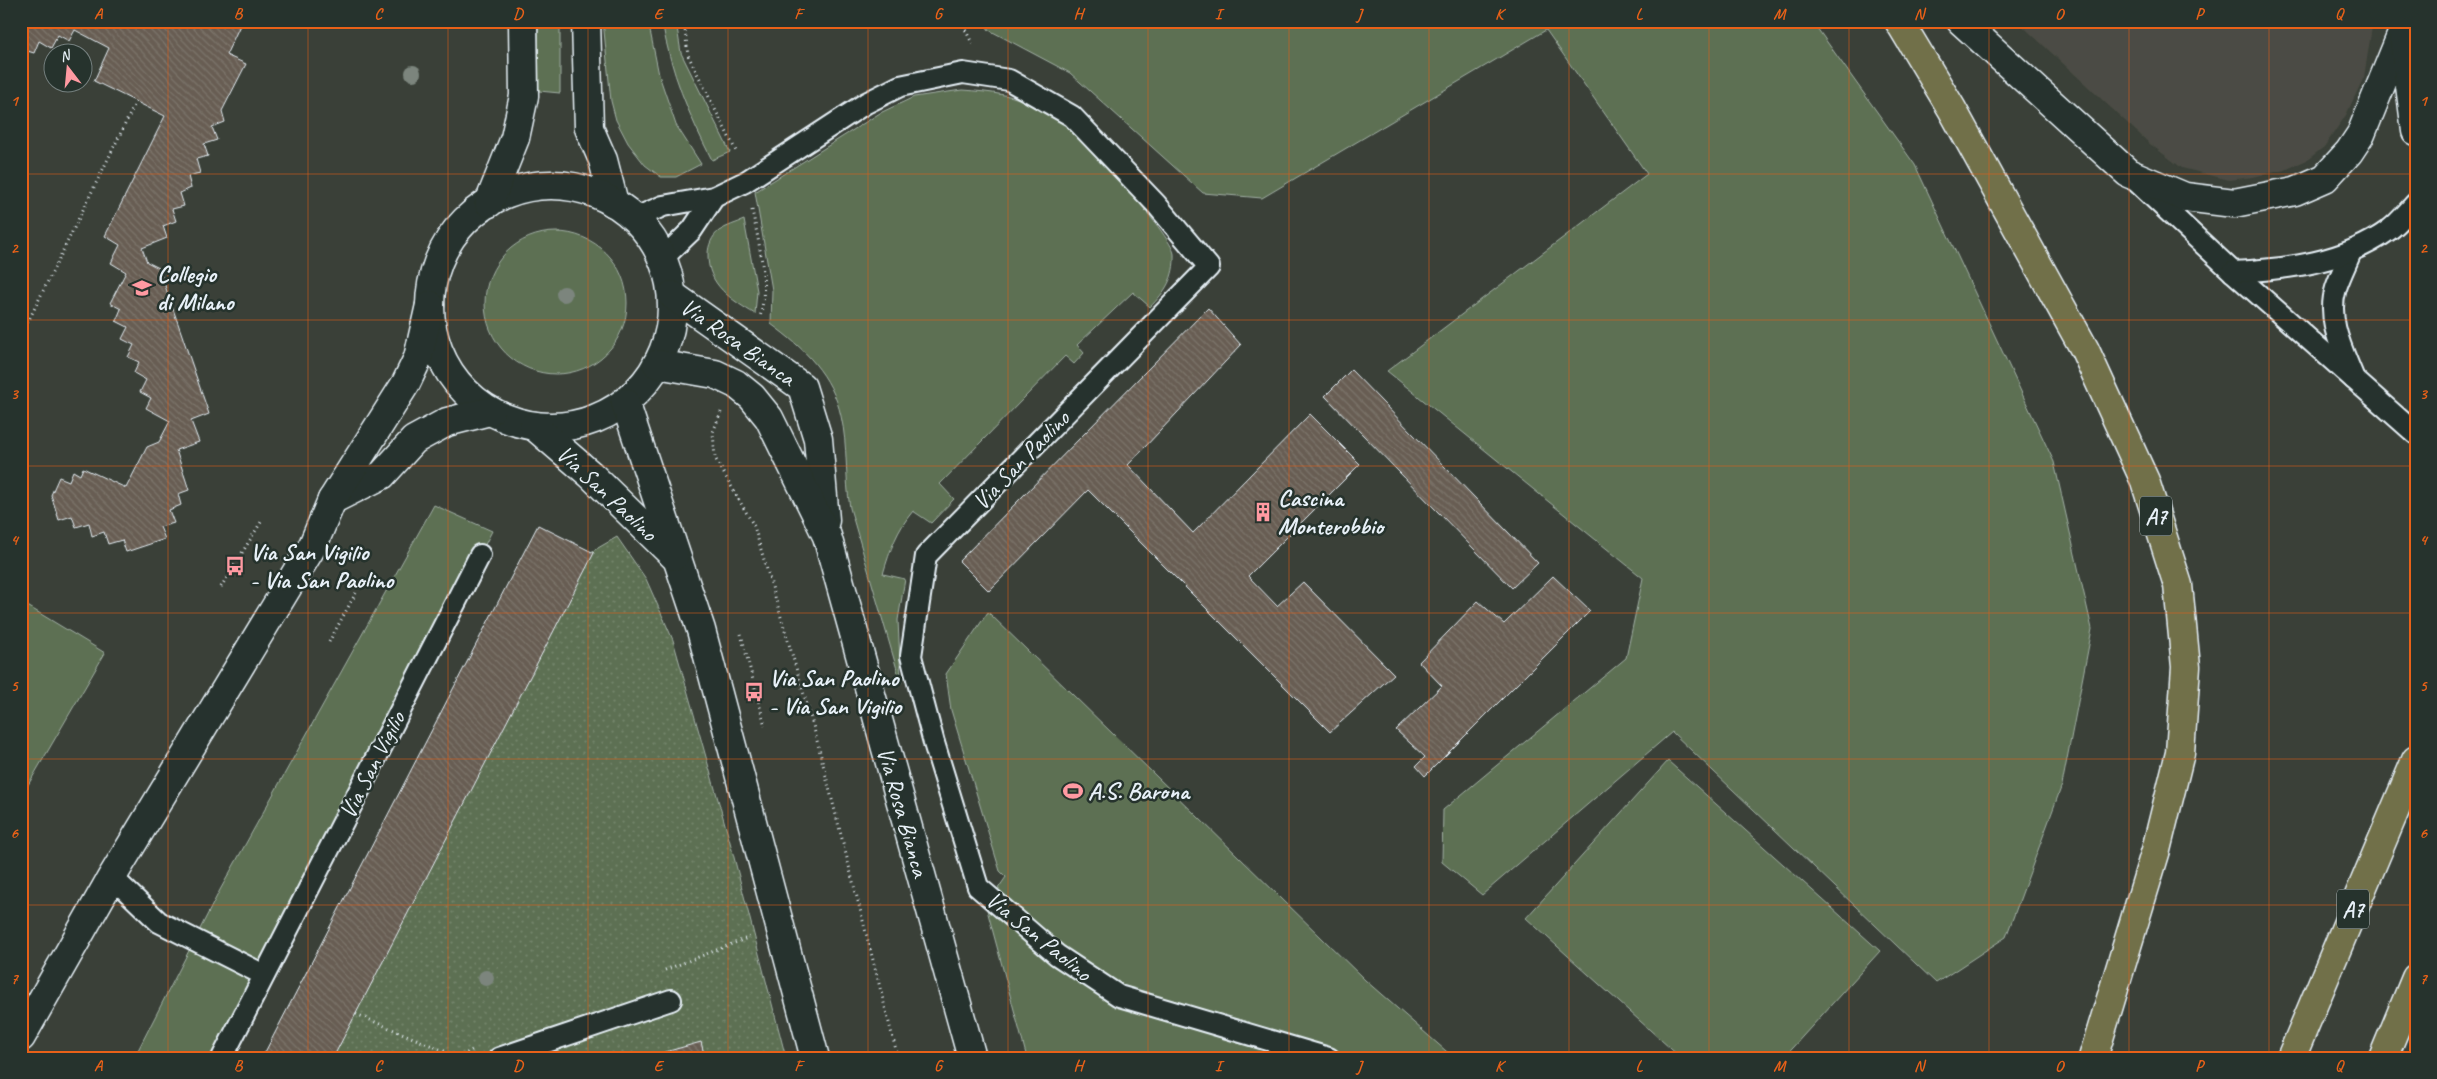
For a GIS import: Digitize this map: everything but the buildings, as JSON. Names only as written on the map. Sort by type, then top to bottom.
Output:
[{"type":"highway","name":"A7","points":[[1899,21],[1952,109],[2085,350],[2145,481],[2178,585],[2186,667],[2180,753],[2156,850],[2093,1058]]},
{"type":"highway","name":"A7","points":[[2291,1058],[2416,760]]},
{"type":"highway","points":[[2383,1058],[2416,978]]},
{"type":"street","points":[[489,203],[515,138],[524,96],[523,21]]},
{"type":"street","points":[[586,21],[588,128],[624,211]]},
{"type":"street","points":[[1961,21],[2128,173],[2185,197],[2234,203],[2295,191],[2325,178],[2349,152],[2361,134],[2404,26]]},
{"type":"street","points":[[2404,26],[2416,131]]},
{"type":"street","points":[[21,1037],[112,877],[314,545],[332,500],[406,383],[418,358],[430,305],[434,277],[445,248],[462,225],[489,203],[512,192],[542,186],[587,191],[624,211],[647,233],[662,259],[672,295],[670,325],[657,364],[647,380],[625,402],[586,422],[556,427],[534,426],[490,411],[462,388],[444,364],[433,336],[430,305]]},
{"type":"street","name":"Via Rosa Bianca","points":[[672,295],[802,387],[818,440],[826,536]]},
{"type":"street","name":"Via Rosa Bianca","points":[[657,364],[715,374],[736,384],[752,397],[769,418],[826,536],[972,1058]]},
{"type":"street","name":"Via San Paolino","points":[[625,402],[679,560],[723,708],[815,1058]]},
{"type":"street","points":[[332,500],[382,474],[414,440],[448,422],[490,411]]},
{"type":"street","name":"Via San Paolino","points":[[534,426],[591,475],[679,560]]},
{"type":"lane","name":"Via San Paolino","points":[[624,211],[714,197],[745,182],[866,103],[900,86],[963,73],[1009,80],[1072,116],[1156,204],[1209,267],[926,556],[910,656],[934,743],[978,887],[991,900],[1057,955],[1119,996],[1328,1058]]},
{"type":"lane","points":[[2128,173],[2232,272],[2416,434]]},
{"type":"lane","points":[[662,259],[692,230],[714,197]]},
{"type":"lane","points":[[2232,272],[2300,266],[2351,252],[2390,230],[2416,203]]},
{"type":"lane","points":[[2351,252],[2335,290],[2333,316],[2335,328],[2356,383]]},
{"type":"lane","name":"Via San Vigilio","points":[[222,1058],[480,555]]},
{"type":"lane","points":[[112,877],[159,922],[264,975]]},
{"type":"lane","points":[[499,1058],[671,1000]]},
{"type":"path","points":[[684,21],[688,55],[736,150]]},
{"type":"path","points":[[21,336],[136,102]]},
{"type":"path","points":[[751,207],[761,252],[763,306],[759,322]]},
{"type":"path","points":[[722,409],[714,432],[714,458],[754,526],[813,725],[898,1058]]},
{"type":"path","points":[[221,587],[261,522]]},
{"type":"path","points":[[329,642],[356,591]]},
{"type":"path","points":[[741,634],[765,726]]},
{"type":"path","points":[[356,1014],[459,1057]]},
{"type":"shaded area","points":[[2017,21],[2373,21],[2364,77],[2346,115],[2324,147],[2307,160],[2285,170],[2229,180],[2182,168],[2150,144]]},
{"type":"green space","points":[[538,21],[560,21],[560,93],[539,91]]},
{"type":"green space","points":[[603,21],[648,21],[659,75],[676,125],[701,164],[676,177],[661,177],[645,165],[628,143],[616,120],[611,101]]},
{"type":"green space","points":[[662,21],[676,21],[681,53],[730,152],[712,160],[681,92],[670,58]]},
{"type":"green space","points":[[983,21],[1812,21],[1915,165],[2054,462],[2092,629],[2062,785],[2006,937],[1936,983],[1672,732],[1482,895],[1442,862],[1443,810],[1626,658],[1643,578],[1387,371],[1647,174],[1546,30],[1262,198],[1203,193],[1070,73],[989,30]]},
{"type":"green space","points":[[962,90],[994,93],[1018,99],[1059,119],[1069,127],[1123,184],[1158,226],[1174,254],[1174,263],[1168,284],[1150,307],[1133,292],[1077,345],[1084,353],[1074,364],[1065,356],[940,484],[954,499],[931,523],[913,511],[903,525],[891,549],[883,574],[905,579],[898,620],[901,683],[850,508],[845,439],[837,401],[824,375],[815,364],[795,343],[771,324],[772,290],[755,192],[880,113],[914,97]]},
{"type":"green space","points":[[744,220],[757,291],[755,314],[722,290],[716,283],[709,265],[709,248],[714,236],[719,231]]},
{"type":"green space","points":[[556,232],[570,233],[583,237],[596,244],[606,253],[615,263],[622,276],[626,289],[626,317],[622,330],[615,343],[606,353],[596,362],[583,369],[570,373],[556,374],[542,373],[529,369],[516,362],[506,353],[497,343],[490,330],[486,317],[485,303],[486,289],[490,276],[497,263],[506,253],[516,244],[529,237],[542,233]]},
{"type":"green space","points":[[434,505],[492,531],[222,1058],[134,1058],[220,890]]},
{"type":"green space","points":[[617,537],[646,579],[673,640],[730,842],[786,1058],[330,1058],[591,552]]},
{"type":"green space","points":[[21,602],[105,653],[21,797]]},
{"type":"green space","name":"A.S. Barona","points":[[988,612],[1365,980],[1454,1058],[1027,1058],[986,906],[1006,877],[1000,871],[951,710],[946,674]]},
{"type":"green space","points":[[1668,761],[1880,951],[1783,1058],[1681,1058],[1526,918]]},
{"type":"place","name":"Collegio di Milano","points":[[142,288]]},
{"type":"place","name":"Cascina Monterobbio","points":[[1263,512]]},
{"type":"place","name":"Via San Vigilio - Via San Paolino","points":[[235,566]]},
{"type":"place","name":"Via San Paolino - Via San Vigilio","points":[[754,692]]},
{"type":"place","name":"A.S. Barona","points":[[1073,791]]}]
